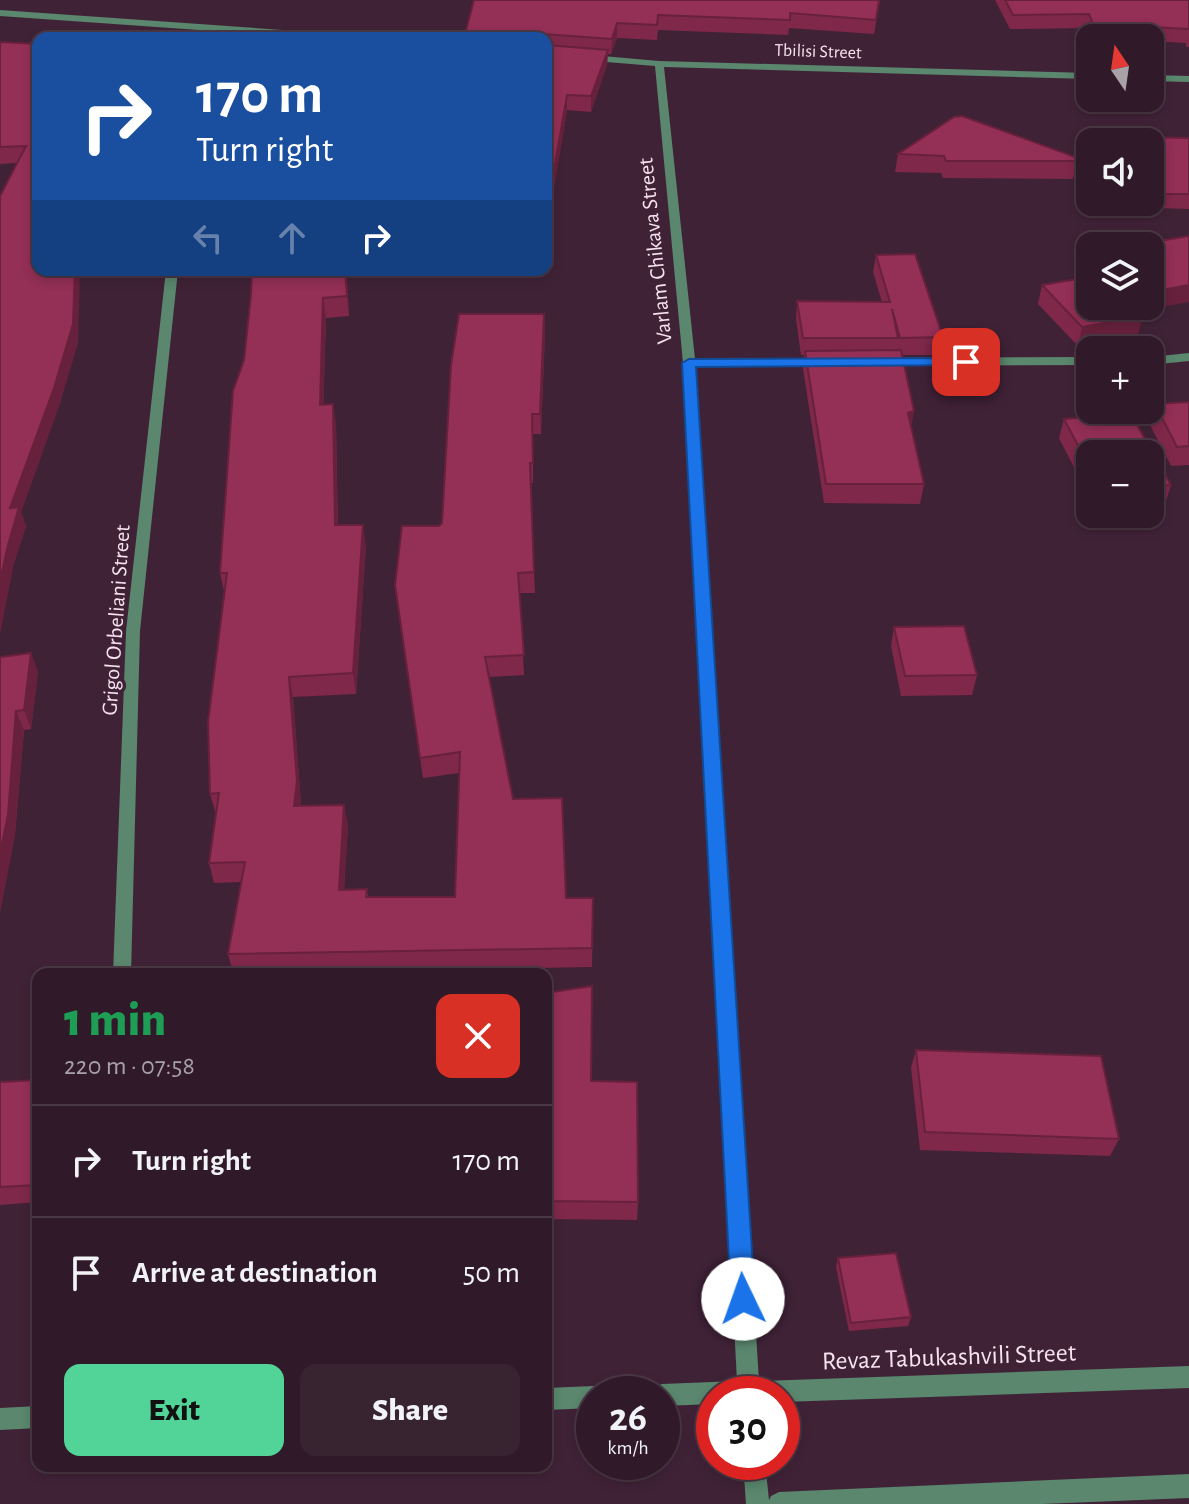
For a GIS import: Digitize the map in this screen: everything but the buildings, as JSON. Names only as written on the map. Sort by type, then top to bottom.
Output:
[{"type":"street","points":[[0,13],[219,32]]},
{"type":"street","name":"Tbilisi Street","points":[[552,55],[659,64],[1076,76]]},
{"type":"street","name":"Varlam Chikava Street","points":[[659,64],[689,363],[748,1376]]},
{"type":"street","points":[[1164,78],[1189,79]]},
{"type":"street","name":"Grigol Orbeliani Street","points":[[122,968],[133,631],[171,276]]},
{"type":"street","points":[[1164,360],[1189,357]]},
{"type":"street","points":[[874,362],[1076,361]]},
{"type":"street","points":[[689,363],[843,362]]},
{"type":"street","name":"Revaz Tabukashvili Street","points":[[800,1391],[1189,1377]]},
{"type":"street","points":[[552,1399],[576,1398]]},
{"type":"street","points":[[0,1419],[32,1417]]},
{"type":"street","points":[[756,1480],[758,1504]]},
{"type":"street","points":[[779,1504],[1189,1486]]},
{"type":"route","points":[[743,1299],[689,363],[966,362]]}]
